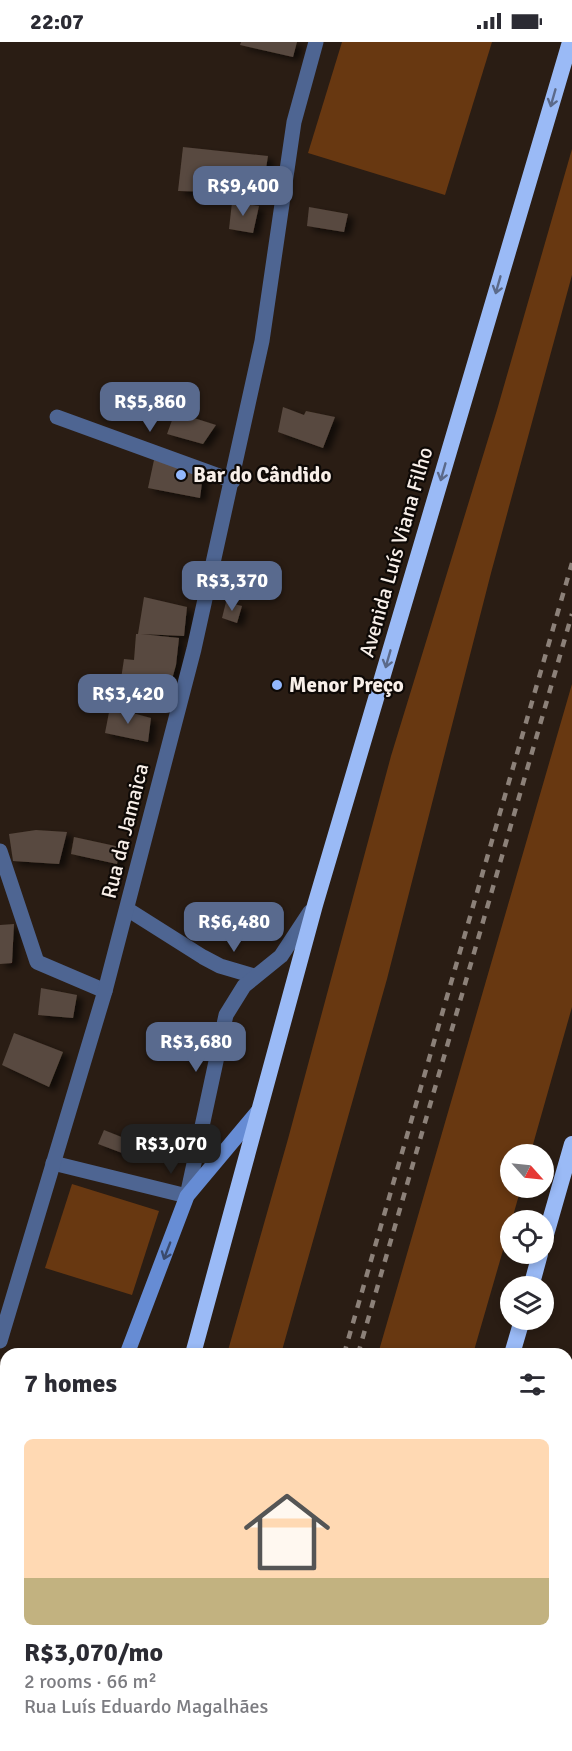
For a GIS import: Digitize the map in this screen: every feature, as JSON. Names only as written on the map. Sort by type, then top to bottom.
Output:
[{"type":"highway","name":"Avenida Luís Viana Filho","points":[[195,1348],[315,905],[570,42]]},
{"type":"highway","points":[[553,1210],[572,1144]]},
{"type":"highway","points":[[514,1348],[519,1330]]},
{"type":"main road","points":[[129,1348],[188,1196],[259,1110]]},
{"type":"street","name":"Rua da Jamaica","points":[[0,1341],[105,991],[194,649],[262,341],[294,122],[316,42]]},
{"type":"street","points":[[57,417],[232,481]]},
{"type":"street","points":[[0,851],[37,962],[105,991]]},
{"type":"street","points":[[53,1163],[188,1196],[226,1015],[244,986],[281,956],[315,905]]},
{"type":"street","points":[[127,909],[220,966],[254,976]]},
{"type":"shaded area","points":[[342,42],[492,42],[445,195],[308,153]]},
{"type":"shaded area","points":[[572,149],[572,275],[491,573],[387,979],[283,1348],[229,1348],[288,1139],[391,756],[497,410]]},
{"type":"shaded area","points":[[572,684],[572,1007],[533,1144],[500,1144],[500,1198],[518,1198],[515,1210],[500,1210],[500,1261],[475,1348],[380,1348]]},
{"type":"shaded area","points":[[72,1184],[159,1211],[132,1295],[45,1268]]},
{"type":"building","points":[[241,42],[297,42],[293,57],[240,45]]},
{"type":"building","points":[[183,147],[268,156],[262,193],[178,191]]},
{"type":"building","points":[[232,202],[259,206],[253,233],[229,229]]},
{"type":"building","points":[[309,207],[348,214],[344,232],[307,226]]},
{"type":"building","points":[[283,407],[304,415],[306,411],[335,417],[323,448],[278,432]]},
{"type":"building","points":[[175,412],[216,425],[203,444],[167,434]]},
{"type":"building","points":[[154,460],[203,475],[200,498],[148,488]]},
{"type":"building","points":[[144,597],[187,607],[184,636],[141,634],[179,638],[176,665],[167,697],[119,692],[124,659],[134,660],[136,634],[138,634]]},
{"type":"building","points":[[226,602],[242,606],[237,623],[222,618]]},
{"type":"building","points":[[110,707],[151,718],[148,742],[105,733]]},
{"type":"building","points":[[36,830],[67,832],[59,864],[13,861],[9,834]]},
{"type":"building","points":[[74,837],[120,847],[117,864],[71,854]]},
{"type":"building","points":[[14,924],[12,963],[0,964],[0,925]]},
{"type":"building","points":[[41,988],[77,995],[73,1018],[38,1015]]},
{"type":"building","points":[[14,1033],[63,1052],[49,1087],[2,1065]]},
{"type":"building","points":[[104,1130],[134,1142],[130,1156],[98,1144]]},
{"type":"railway","points":[[346,1348],[572,563]]},
{"type":"railway","points":[[360,1348],[572,614]]},
{"type":"place","name":"Bar do Cândido","points":[[181,475]]},
{"type":"place","name":"Menor Preço","points":[[277,685]]}]
